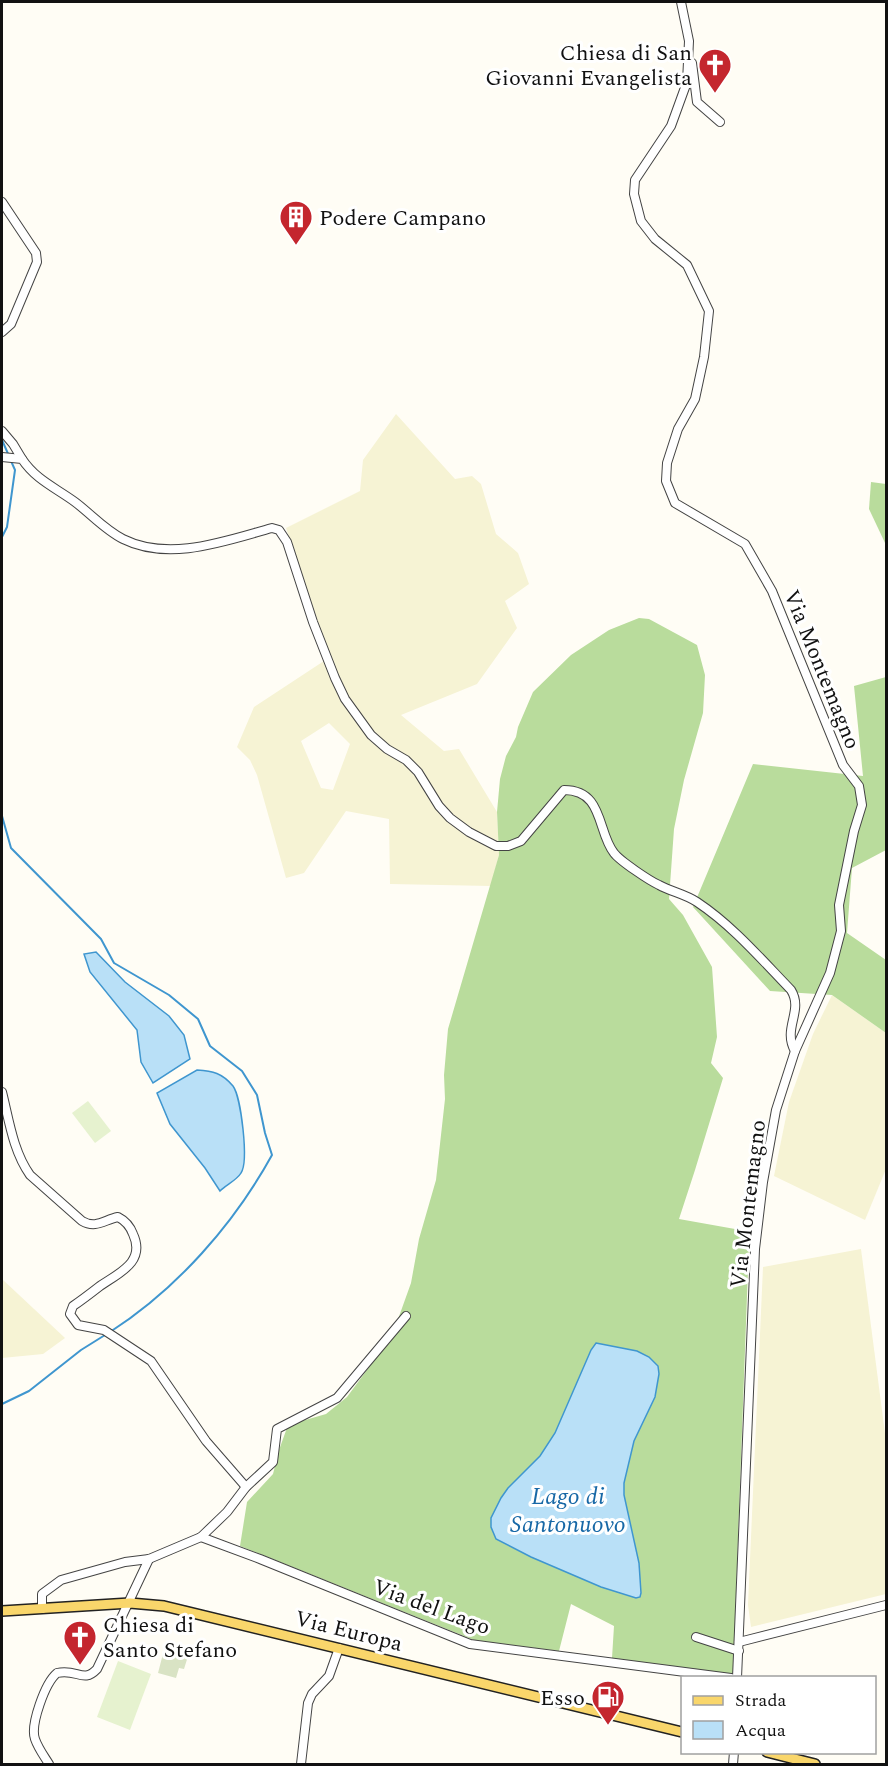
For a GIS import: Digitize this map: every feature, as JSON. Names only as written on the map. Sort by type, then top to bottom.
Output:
[{"type":"main road","name":"Via Europa","points":[[2,1611],[130,1603],[164,1606],[681,1732]]},
{"type":"main road","points":[[775,1754],[815,1764]]},
{"type":"street","name":"Via Montemagno","points":[[681,2],[689,41],[687,82],[671,126],[635,180],[634,194],[641,221],[655,239],[687,265],[709,311],[704,357],[695,399],[678,429],[667,463],[666,482],[675,503],[745,544],[772,591],[843,765],[859,786],[862,805],[854,831],[839,905],[841,931],[836,957],[795,1051],[776,1110],[763,1182],[755,1249],[737,1676]]},
{"type":"street","points":[[689,41],[697,102],[720,122]]},
{"type":"street","points":[[2,202],[36,253],[37,262],[11,324],[2,332]]},
{"type":"street","points":[[2,431],[40,479],[75,502],[121,538],[138,545],[155,549],[188,549],[272,528],[279,530],[287,542],[313,622],[345,699],[371,735],[387,749],[406,760],[418,772],[439,806],[450,818],[469,832],[496,846],[508,846],[521,842],[564,790],[573,790],[587,798],[596,807],[608,843],[615,855],[658,885],[689,896],[699,903],[730,927],[791,990],[796,997],[796,1005],[789,1041],[795,1051]]},
{"type":"street","points":[[2,457],[22,459]]},
{"type":"street","points":[[2,1092],[16,1146],[24,1167],[30,1175],[82,1221],[90,1225],[98,1225],[118,1217],[129,1226],[138,1245],[135,1256],[128,1266],[73,1306],[70,1314],[78,1325],[108,1333],[151,1361],[206,1441],[246,1487]]},
{"type":"street","points":[[42,1609],[42,1594],[61,1580],[125,1562],[149,1559],[201,1537],[227,1512],[246,1487],[273,1462],[277,1429],[337,1398],[406,1316]]},
{"type":"street","name":"Via del Lago","points":[[201,1537],[470,1644],[724,1676]]},
{"type":"street","points":[[49,1764],[34,1737],[39,1704],[48,1683],[57,1673],[90,1677],[98,1669],[149,1559]]},
{"type":"street","points":[[739,1642],[886,1605]]},
{"type":"street","points":[[696,1637],[739,1651]]},
{"type":"street","points":[[301,1764],[308,1703],[329,1676],[339,1648]]},
{"type":"shaded area","points":[[396,414],[455,479],[472,476],[481,484],[496,534],[518,553],[529,584],[505,601],[517,628],[477,684],[401,715],[444,751],[459,749],[497,812],[499,855],[491,886],[390,884],[389,819],[346,811],[304,873],[286,878],[257,775],[250,760],[237,747],[254,707],[330,657],[286,528],[360,491],[363,460]],"holes":[[[329,723],[350,744],[333,790],[321,788],[301,741]]]},
{"type":"shaded area","points":[[832,995],[886,1033],[886,1169],[865,1220],[774,1176],[789,1102],[813,1034]]},
{"type":"shaded area","points":[[861,1249],[886,1441],[886,1594],[751,1627],[748,1605],[763,1267]]},
{"type":"shaded area","points":[[2,1279],[65,1338],[43,1354],[2,1358]]},
{"type":"green space","points":[[871,482],[886,484],[886,545],[869,509]]},
{"type":"green space","points":[[639,618],[649,619],[697,645],[705,675],[703,713],[684,780],[674,829],[669,899],[683,915],[712,967],[717,1037],[711,1063],[723,1078],[679,1219],[735,1229],[749,1242],[733,1674],[612,1658],[614,1626],[571,1604],[559,1651],[474,1640],[240,1546],[247,1502],[273,1474],[288,1425],[326,1414],[347,1397],[392,1336],[411,1283],[419,1239],[436,1180],[445,1099],[444,1075],[448,1029],[499,855],[497,812],[500,779],[506,756],[516,737],[533,692],[571,655],[609,630]]},
{"type":"green space","points":[[886,677],[886,850],[852,868],[847,933],[886,960],[886,1033],[832,995],[770,991],[693,907],[753,764],[863,776],[854,686]]},
{"type":"green space","points":[[88,1101],[111,1131],[95,1143],[72,1113]]},
{"type":"green space","points":[[165,1646],[189,1653],[184,1669],[179,1668],[176,1678],[158,1673]]},
{"type":"green space","points":[[118,1661],[151,1674],[130,1730],[97,1717]]},
{"type":"water","points":[[96,952],[125,982],[169,1016],[184,1035],[190,1059],[153,1083],[141,1062],[137,1030],[90,972],[84,954]]},
{"type":"water","points":[[197,1070],[208,1071],[225,1078],[233,1086],[239,1103],[244,1143],[243,1166],[239,1176],[220,1191],[170,1124],[157,1093]]},
{"type":"water","name":"Lago di Santonuovo","points":[[596,1343],[637,1351],[649,1357],[658,1366],[655,1397],[634,1441],[624,1483],[624,1495],[639,1563],[641,1593],[640,1597],[636,1598],[601,1587],[531,1557],[496,1539],[491,1527],[491,1518],[501,1498],[540,1456],[555,1433]]},
{"type":"waterway","points":[[2,440],[9,456]]},
{"type":"waterway","points":[[2,537],[7,527],[15,470],[11,461]]},
{"type":"waterway","points":[[2,816],[11,848],[101,939],[114,963],[169,995],[198,1019],[210,1046],[242,1071],[257,1095],[272,1155],[240,1206],[202,1253],[158,1296],[110,1332]]},
{"type":"waterway","points":[[2,1404],[29,1391],[81,1350],[105,1335]]},
{"type":"place","name":"Chiesa di San Giovanni Evangelista","points":[[715,94]]},
{"type":"place","name":"Podere Campano","points":[[296,246]]},
{"type":"place","name":"Chiesa di Santo Stefano","points":[[80,1666]]},
{"type":"place","name":"Esso","points":[[608,1726]]}]
